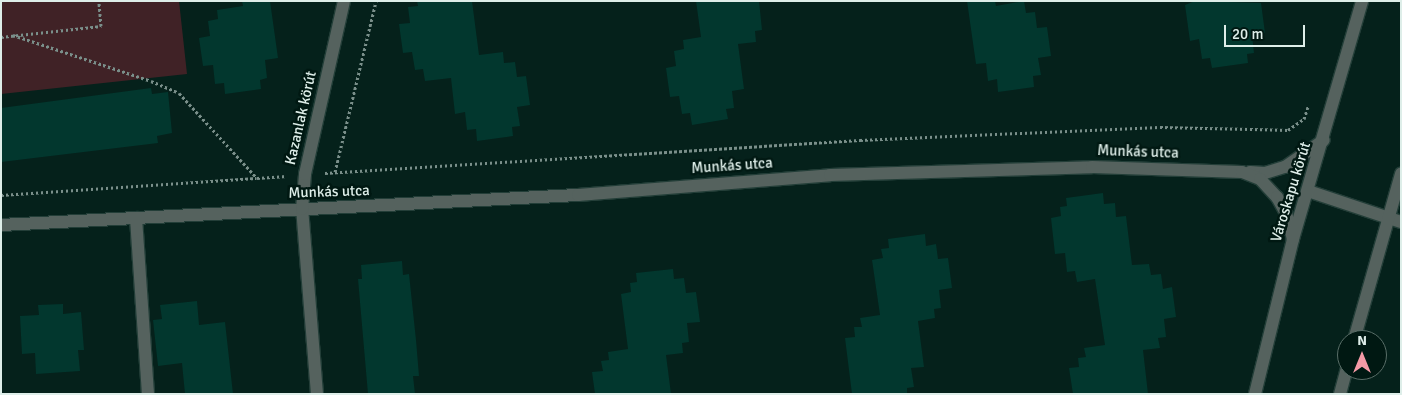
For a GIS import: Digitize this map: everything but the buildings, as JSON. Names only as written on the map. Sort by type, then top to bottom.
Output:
[{"type":"street","name":"Kazanlak körút","points":[[317,394],[302,209],[305,174],[344,1]]},
{"type":"street","name":"Városkapu körút","points":[[1255,394],[1293,239],[1324,140],[1362,1]]},
{"type":"street","points":[[1242,172],[1264,173],[1285,167],[1324,140]]},
{"type":"street","name":"Munkás utca","points":[[1,225],[568,196],[870,173],[1092,167],[1242,172],[1260,179],[1277,197],[1286,213],[1293,239]]},
{"type":"street","points":[[1357,330],[1395,219],[1401,174]]},
{"type":"street","points":[[1308,191],[1395,219]]},
{"type":"street","points":[[136,218],[148,394]]},
{"type":"street","points":[[1340,394],[1344,380]]},
{"type":"path","points":[[1,36],[101,26],[99,1]]},
{"type":"path","points":[[336,172],[376,1]]},
{"type":"path","points":[[12,35],[151,81],[179,93],[257,178]]},
{"type":"path","points":[[1,195],[336,172],[879,139],[1160,128],[1288,130],[1304,119],[1310,103]]},
{"type":"shaded area","points":[[1,1],[179,1],[187,74],[1,94]]}]
